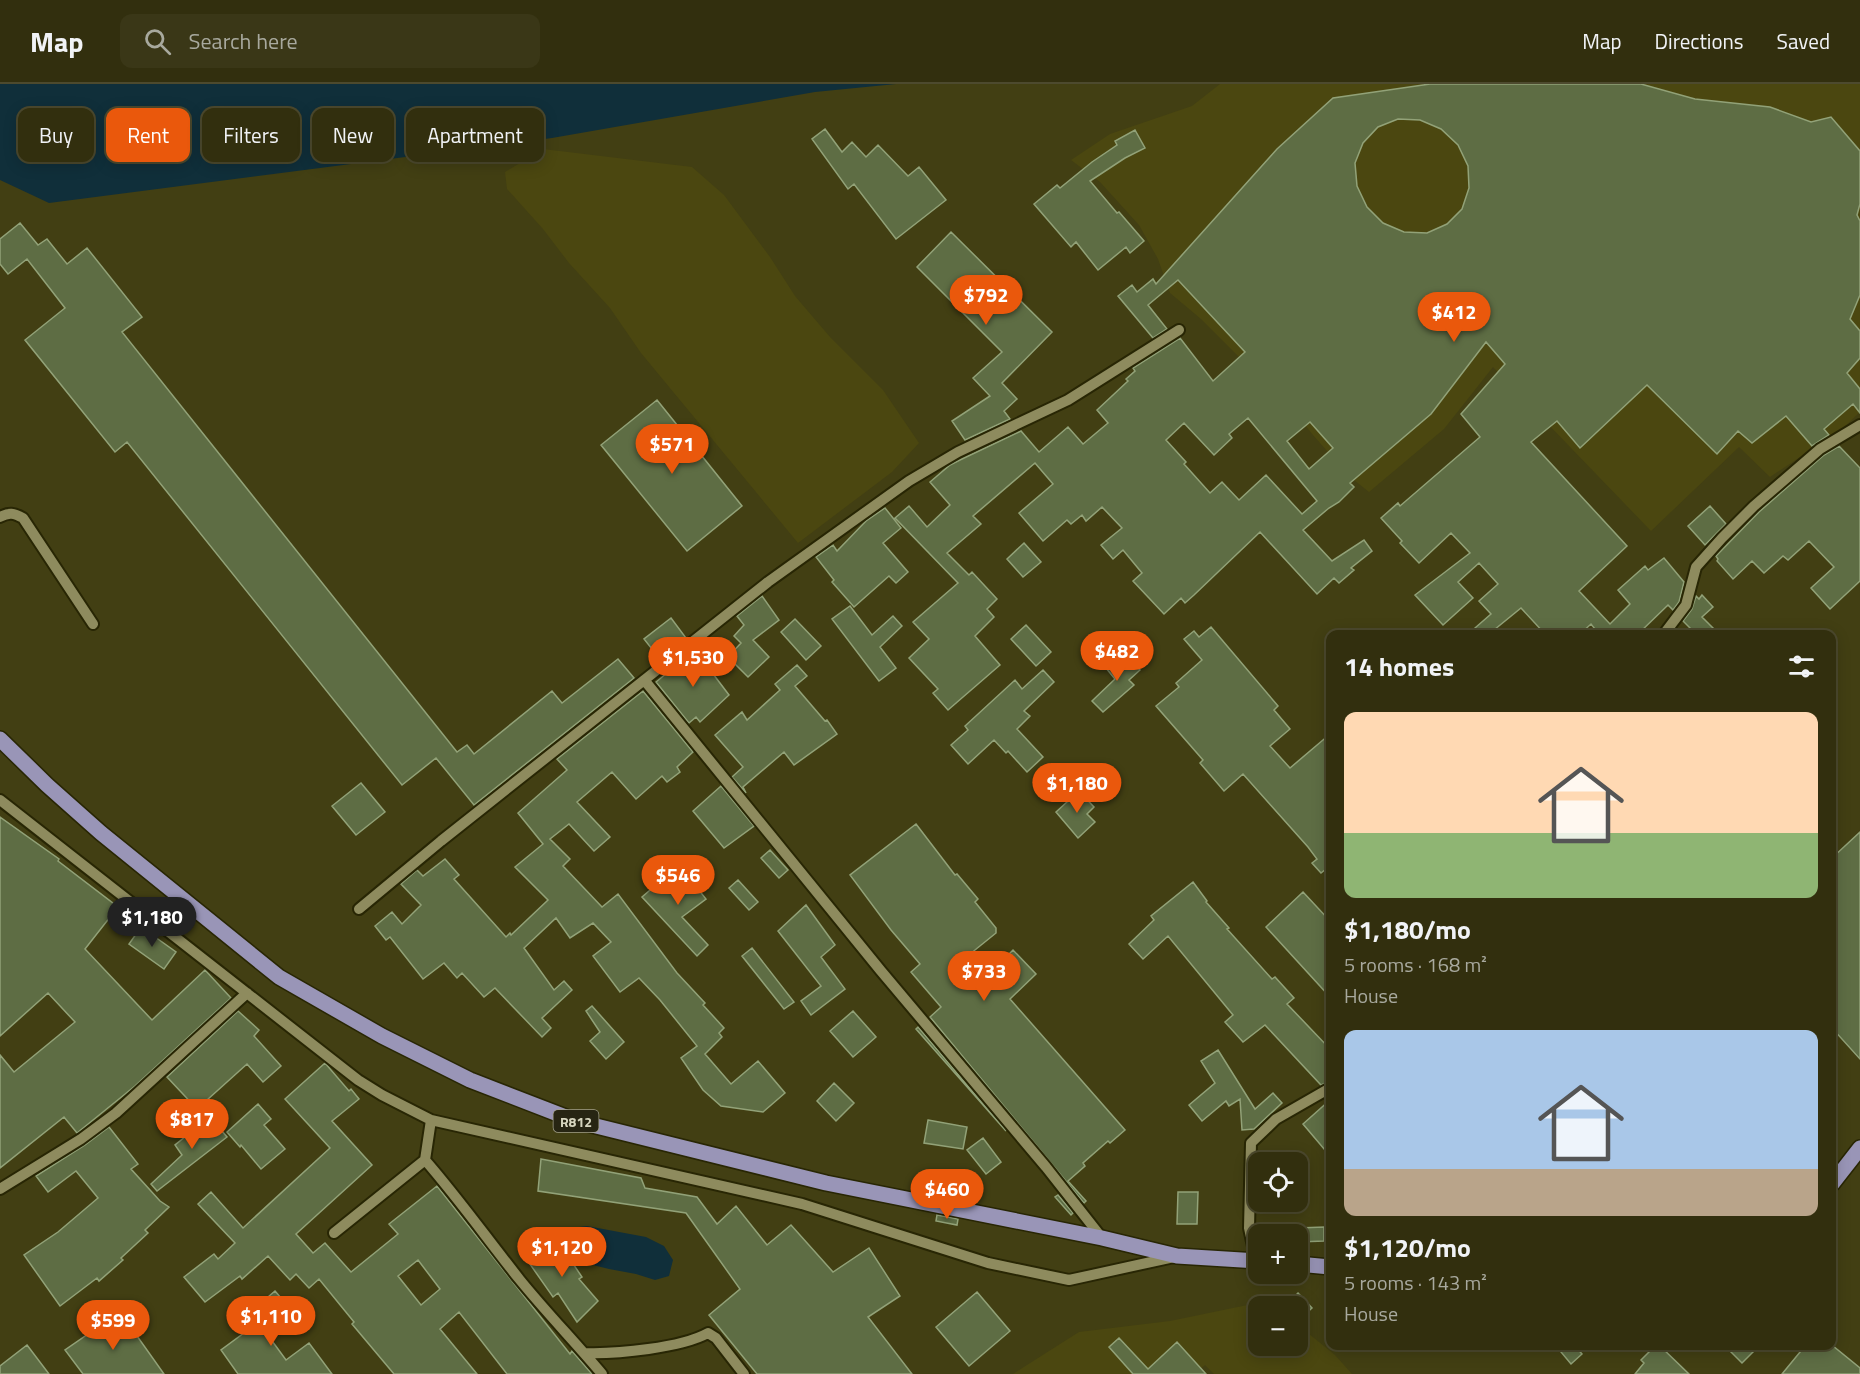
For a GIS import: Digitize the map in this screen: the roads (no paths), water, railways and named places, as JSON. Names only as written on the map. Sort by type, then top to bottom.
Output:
[{"type":"main road","name":"R812","points":[[0,740],[101,833],[279,977],[382,1036],[470,1080],[576,1120],[826,1182],[1102,1238],[1177,1256],[1248,1260]]},
{"type":"main road","points":[[1836,1174],[1860,1148]]},
{"type":"main road","points":[[1308,1265],[1326,1267]]},
{"type":"street","points":[[359,909],[441,841],[768,582],[909,481],[958,452],[1068,400],[1179,330]]},
{"type":"street","points":[[1667,630],[1686,605],[1696,567],[1722,538],[1754,506],[1820,449],[1860,425]]},
{"type":"street","points":[[0,516],[14,513],[23,518],[93,624]]},
{"type":"street","points":[[645,681],[1102,1238]]},
{"type":"street","points":[[0,800],[358,1080],[431,1120],[802,1204],[988,1263],[1069,1280],[1177,1256]]},
{"type":"street","points":[[0,1189],[81,1139],[116,1113],[247,993]]},
{"type":"street","points":[[1250,1224],[1251,1143],[1276,1119],[1326,1090]]},
{"type":"street","points":[[334,1233],[425,1160],[431,1120]]},
{"type":"street","points":[[425,1160],[456,1195],[541,1306],[602,1374]]},
{"type":"street","points":[[585,1353],[605,1354],[682,1342],[708,1333],[716,1338],[744,1374]]},
{"type":"water","points":[[0,84],[896,84],[815,92],[544,139],[544,108],[406,108],[406,157],[394,158],[394,108],[312,108],[312,162],[366,162],[49,203],[0,180]]},
{"type":"water","points":[[587,1226],[646,1237],[664,1246],[673,1260],[669,1276],[655,1280],[589,1264],[571,1253],[569,1239],[572,1228]]}]
